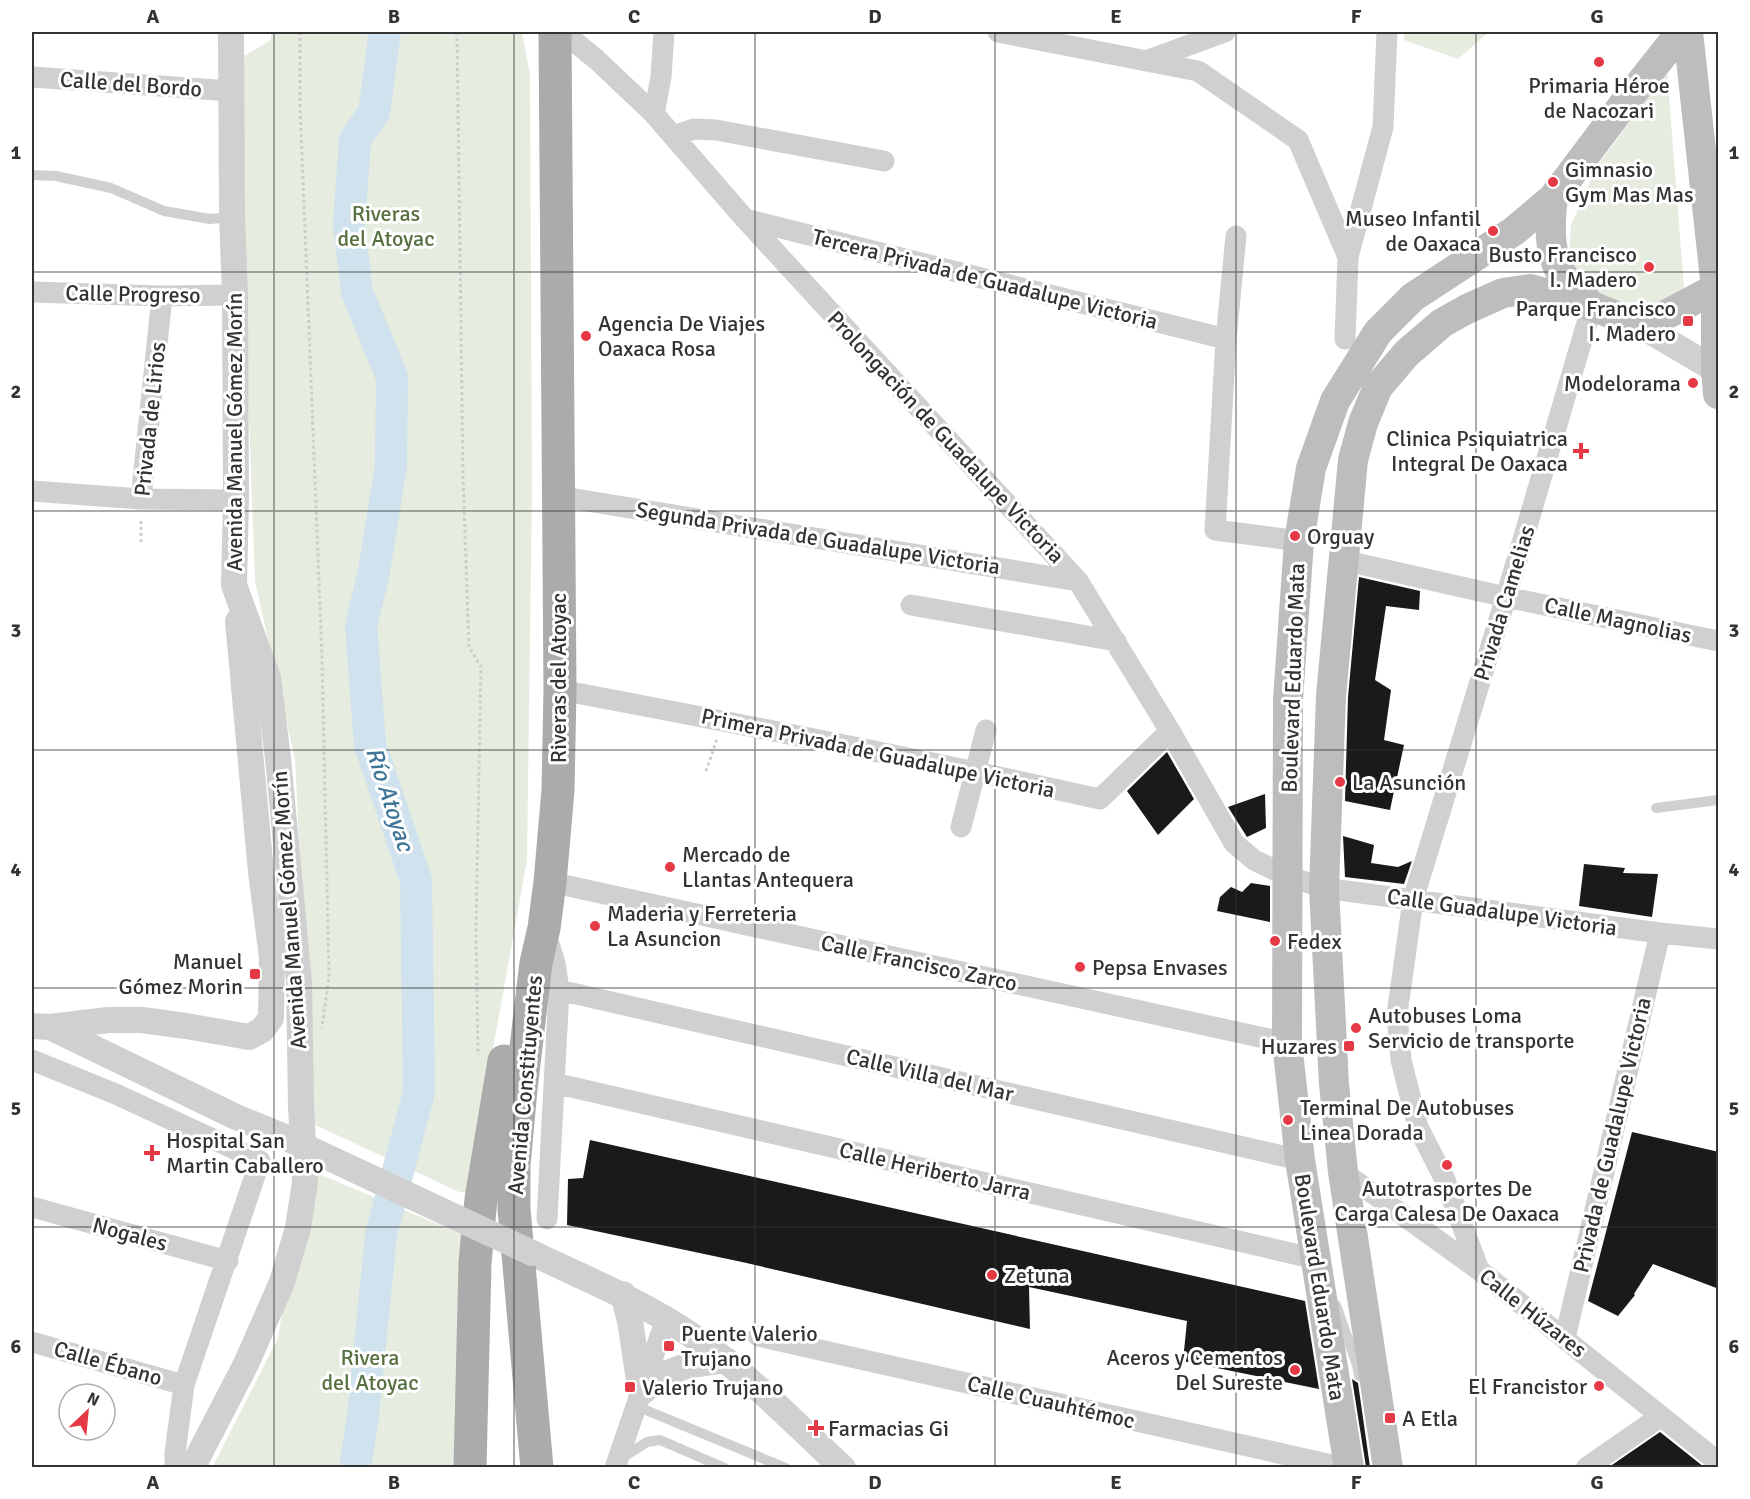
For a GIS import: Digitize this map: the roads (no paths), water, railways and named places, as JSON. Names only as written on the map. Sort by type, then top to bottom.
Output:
[{"type":"main road","name":"Boulevard Eduardo Mata","points":[[1347,1467],[1300,1160],[1287,1043],[1288,700],[1299,541],[1311,468],[1335,401],[1378,332],[1413,297],[1514,231],[1553,198],[1681,32]]},
{"type":"main road","points":[[1688,32],[1713,220],[1717,287],[1717,382]]},
{"type":"main road","name":"Riveras del Atoyac","points":[[536,963],[544,928],[550,882],[558,790],[560,690],[555,34]]},
{"type":"main road","points":[[1553,198],[1550,219],[1554,258],[1561,273],[1592,306]]},
{"type":"main road","points":[[1447,275],[1463,277],[1471,282],[1473,290],[1467,309]]},
{"type":"main road","points":[[1643,327],[1717,287]]},
{"type":"main road","name":"Boulevard Eduardo Mata","points":[[1388,1467],[1343,1172],[1334,1084],[1324,888],[1331,696],[1353,460],[1363,423],[1378,387],[1407,353],[1442,323],[1467,309],[1503,293],[1530,289],[1592,306],[1643,327]]},
{"type":"main road","name":"Avenida Constituyentes","points":[[470,1467],[475,1263],[481,1198],[505,1054],[522,994],[536,963]]},
{"type":"main road","name":"Avenida Constituyentes","points":[[536,963],[514,1165],[514,1209],[537,1467]]},
{"type":"street","name":"Avenida Manuel Gómez Morín","points":[[192,1467],[246,1364],[282,1282],[298,1228],[304,1182],[300,982],[278,758],[268,678],[234,585],[237,500],[231,32]]},
{"type":"street","points":[[654,114],[661,77],[664,32]]},
{"type":"street","points":[[998,32],[1198,71],[1298,140],[1348,257]]},
{"type":"street","points":[[1148,60],[1225,32]]},
{"type":"street","points":[[1345,339],[1348,257],[1383,127],[1387,32]]},
{"type":"street","name":"Prolongación de Guadalupe Victoria","points":[[555,34],[575,42],[654,114],[745,219],[1078,581],[1170,730],[1234,843],[1254,860],[1287,876]]},
{"type":"street","name":"Calle del Bordo","points":[[32,77],[231,91]]},
{"type":"street","points":[[674,136],[694,129],[716,130],[884,161]]},
{"type":"street","name":"Tercera Privada de Guadalupe Victoria","points":[[745,219],[1226,339]]},
{"type":"street","points":[[1236,236],[1226,339],[1215,530],[1299,541]]},
{"type":"street","name":"Calle Progreso","points":[[32,292],[162,296],[235,295]]},
{"type":"street","name":"Privada de Lirios","points":[[141,499],[162,296]]},
{"type":"street","name":"Privada Camelias","points":[[1479,1270],[1445,1180],[1418,1127],[1401,1060],[1397,1014],[1413,900],[1592,306]]},
{"type":"street","points":[[1643,327],[1717,382]]},
{"type":"street","points":[[32,491],[141,499],[237,500]]},
{"type":"street","name":"Segunda Privada de Guadalupe Victoria","points":[[557,496],[1078,581]]},
{"type":"street","name":"Calle Magnolias","points":[[1342,560],[1719,641]]},
{"type":"street","points":[[41,1027],[108,1020],[142,1020],[249,1037],[262,1030],[271,1018],[272,957],[261,872],[234,585]]},
{"type":"street","points":[[911,604],[1116,642]]},
{"type":"street","name":"Primera Privada de Guadalupe Victoria","points":[[560,690],[724,720],[1101,799],[1170,730]]},
{"type":"street","points":[[961,827],[986,730]]},
{"type":"street","name":"Calle Guadalupe Victoria","points":[[1287,876],[1324,888],[1719,939]]},
{"type":"street","name":"Calle Francisco Zarco","points":[[550,882],[1287,1043]]},
{"type":"street","points":[[544,928],[555,963],[559,990],[547,1219]]},
{"type":"street","name":"Privada de Guadalupe Victoria","points":[[1565,1338],[1660,933]]},
{"type":"street","name":"Calle Villa del Mar","points":[[559,990],[1300,1160]]},
{"type":"street","points":[[41,1027],[236,1117],[280,1134],[623,1294],[666,1319],[726,1360],[843,1467]]},
{"type":"street","points":[[32,1060],[118,1095],[260,1161],[228,1261],[184,1385],[175,1467]]},
{"type":"street","name":"Calle Heriberto Jarra","points":[[554,1083],[1316,1263]]},
{"type":"street","name":"Calle Húzares","points":[[1343,1172],[1479,1270],[1719,1462]]},
{"type":"street","name":"Nogales","points":[[32,1207],[228,1261]]},
{"type":"street","points":[[623,1294],[630,1321],[638,1400]]},
{"type":"street","points":[[616,1464],[666,1319]]},
{"type":"street","name":"Calle Cuauhtémoc","points":[[758,1336],[1347,1467]]},
{"type":"street","name":"Calle Ébano","points":[[32,1342],[184,1385]]},
{"type":"street","points":[[638,1400],[664,1374],[686,1366],[726,1360]]},
{"type":"street","points":[[1586,1467],[1661,1416]]},
{"type":"lane","points":[[32,175],[56,177],[111,188],[164,211],[210,219],[232,217]]},
{"type":"lane","points":[[1656,808],[1719,800]]},
{"type":"lane","points":[[1316,1263],[1358,1365],[1361,1388]]},
{"type":"lane","points":[[638,1400],[786,1467]]},
{"type":"lane","points":[[616,1464],[647,1442],[660,1440],[726,1467]]},
{"type":"waterway","name":"Río Atoyac","points":[[355,1468],[363,1416],[381,1235],[419,1092],[416,880],[370,745],[361,625],[374,572],[391,465],[392,377],[357,292],[349,225],[355,140],[374,112],[385,32]]},
{"type":"place","name":"Primaria Héroe de Nacozari","points":[[1599,62]]},
{"type":"place","name":"Gimnasio Gym Mas Mas","points":[[1553,182]]},
{"type":"place","name":"Museo Infantil de Oaxaca","points":[[1493,231]]},
{"type":"place","name":"Busto Francisco I. Madero","points":[[1649,267]]},
{"type":"place","name":"Parque Francisco I. Madero","points":[[1688,321]]},
{"type":"place","name":"Agencia De Viajes Oaxaca Rosa","points":[[586,336]]},
{"type":"place","name":"Modelorama","points":[[1693,383]]},
{"type":"place","name":"Clinica Psiquiatrica Integral De Oaxaca","points":[[1581,451]]},
{"type":"place","name":"Orguay","points":[[1295,536]]},
{"type":"place","name":"La Asunción","points":[[1340,782]]},
{"type":"place","name":"Mercado de Llantas Antequera","points":[[670,867]]},
{"type":"place","name":"Maderia y Ferreteria La Asuncion","points":[[595,926]]},
{"type":"place","name":"Fedex","points":[[1275,941]]},
{"type":"place","name":"Pepsa Envases","points":[[1080,967]]},
{"type":"place","name":"Manuel Gómez Morin","points":[[255,974]]},
{"type":"place","name":"Autobuses Loma Servicio de transporte","points":[[1356,1028]]},
{"type":"place","name":"Huzares","points":[[1349,1046]]},
{"type":"place","name":"Terminal De Autobuses Linea Dorada","points":[[1288,1120]]},
{"type":"place","name":"Hospital San Martin Caballero","points":[[152,1153]]},
{"type":"place","name":"Autotrasportes De Carga Calesa De Oaxaca","points":[[1447,1165]]},
{"type":"place","name":"Zetuna","points":[[992,1275]]},
{"type":"place","name":"Puente Valerio Trujano","points":[[669,1346]]},
{"type":"place","name":"Aceros y Cementos Del Sureste","points":[[1295,1370]]},
{"type":"place","name":"El Francistor","points":[[1599,1386]]},
{"type":"place","name":"Valerio Trujano","points":[[630,1387]]},
{"type":"place","name":"A Etla","points":[[1390,1418]]},
{"type":"place","name":"Farmacias Gi","points":[[816,1428]]},
{"type":"park label","name":"Rivera del Atoyac","points":[[370,1370]]}]
